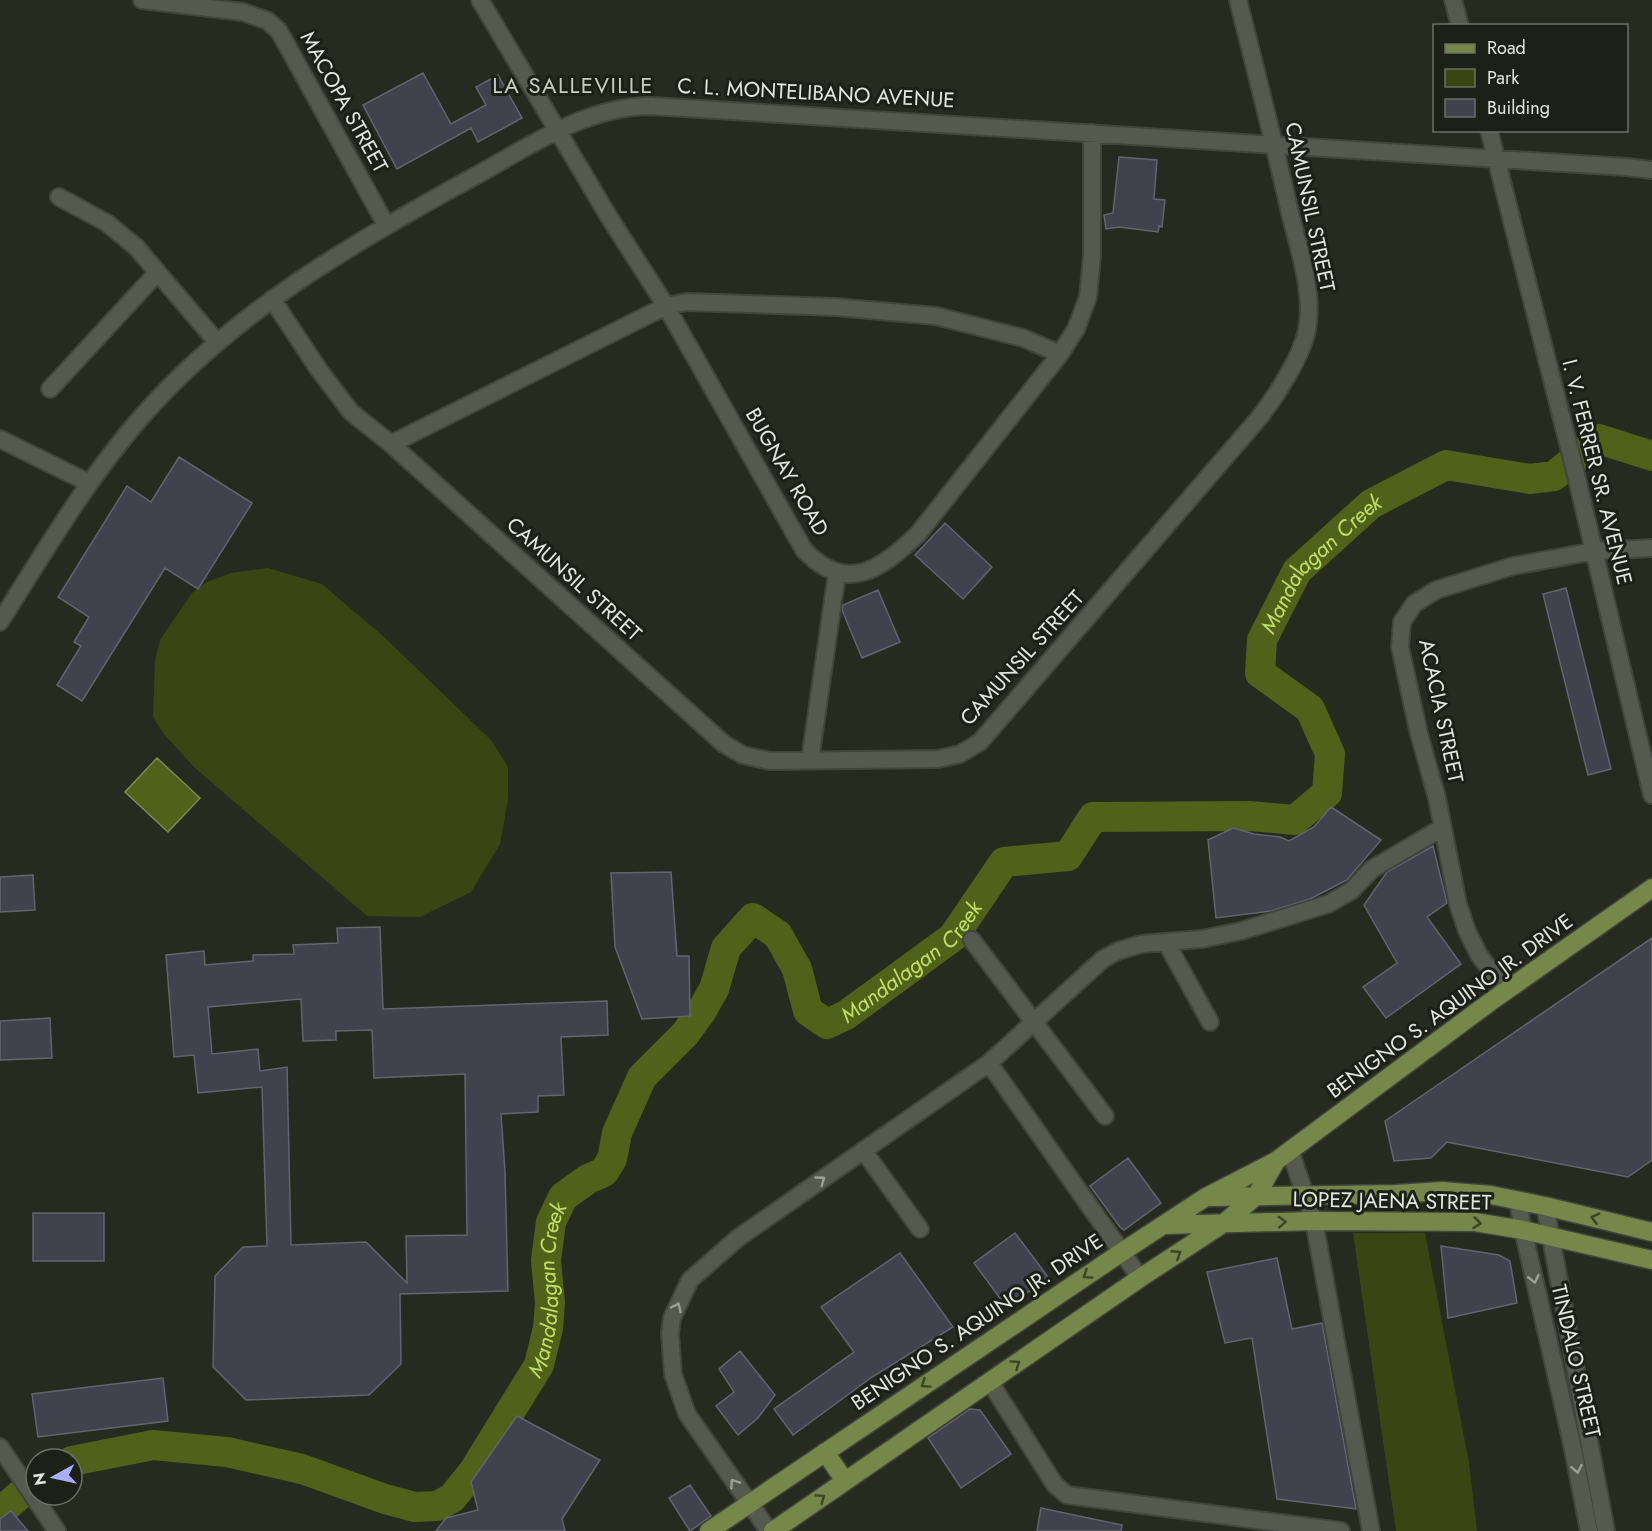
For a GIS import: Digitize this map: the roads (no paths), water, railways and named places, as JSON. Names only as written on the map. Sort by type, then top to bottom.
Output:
[{"type":"main road","name":"BENIGNO S. AQUINO JR. DRIVE","points":[[710,1531],[1163,1225],[1206,1197],[1283,1156],[1652,888]]},
{"type":"main road","name":"BENIGNO S. AQUINO JR. DRIVE","points":[[771,1531],[1224,1223],[1256,1196],[1283,1156]]},
{"type":"main road","name":"LOPEZ JAENA STREET","points":[[1206,1197],[1396,1194],[1442,1191],[1491,1196],[1545,1206],[1652,1232]]},
{"type":"main road","points":[[1396,1194],[1397,1221]]},
{"type":"main road","name":"LOPEZ JAENA STREET","points":[[1163,1225],[1314,1221],[1475,1222],[1523,1230],[1652,1260]]},
{"type":"main road","points":[[825,1452],[845,1481]]},
{"type":"street","name":"MACOPA STREET","points":[[142,0],[243,12],[268,21],[279,31],[386,225]]},
{"type":"street","name":"BUGNAY ROAD","points":[[480,0],[609,218],[666,306],[804,550],[817,563],[837,573]]},
{"type":"street","name":"CAMUNSIL STREET","points":[[272,299],[319,370],[351,412],[391,444],[724,744],[743,755],[770,761],[938,759],[960,754],[980,742],[1273,400],[1294,362],[1306,330],[1308,294],[1275,146],[1238,0]]},
{"type":"street","points":[[1453,0],[1459,24]]},
{"type":"street","name":"C. L. MONTELIBANO AVENUE","points":[[0,622],[89,483],[142,416],[177,378],[217,342],[272,299],[386,225],[558,131],[610,110],[632,106],[651,106],[1652,170]]},
{"type":"street","name":"I. V. FERRER SR. AVENUE","points":[[1490,132],[1576,475],[1652,795]]},
{"type":"street","points":[[810,760],[837,573],[866,573],[893,558],[918,534],[1060,354],[1076,329],[1088,297],[1092,256],[1092,133]]},
{"type":"street","points":[[59,197],[107,223],[136,247],[217,342]]},
{"type":"street","points":[[50,389],[157,273]]},
{"type":"street","points":[[391,444],[666,306],[687,302],[836,308],[936,316],[1023,338],[1060,354]]},
{"type":"street","points":[[0,439],[89,483]]},
{"type":"street","name":"ACACIA STREET","points":[[1506,992],[1479,955],[1467,931],[1458,904],[1437,798],[1419,734],[1400,647],[1402,622],[1414,604],[1436,590],[1513,566],[1594,551],[1652,548]]},
{"type":"street","points":[[771,1531],[749,1504],[687,1414],[673,1374],[670,1332],[672,1318],[690,1280],[738,1238],[989,1063],[1103,959],[1118,951],[1141,944],[1202,939],[1241,931],[1328,904],[1351,891],[1372,869],[1442,828]]},
{"type":"street","points":[[972,940],[1105,1116]]},
{"type":"street","points":[[1166,942],[1210,1022]]},
{"type":"street","points":[[989,1063],[1140,1278]]},
{"type":"street","points":[[863,1150],[920,1229]]},
{"type":"street","points":[[1283,1156],[1306,1195],[1314,1221],[1371,1531]]},
{"type":"street","name":"TINDALO STREET","points":[[1518,1201],[1523,1230],[1606,1531]]},
{"type":"street","name":"TINDALO STREET","points":[[1545,1206],[1580,1442],[1589,1531]]},
{"type":"street","points":[[990,1382],[1055,1485],[1067,1495],[1341,1531]]},
{"type":"street","points":[[0,1447],[57,1531]]},
{"type":"waterway","name":"Mandalagan Creek","points":[[84,1459],[153,1445],[227,1452],[302,1469],[385,1499],[415,1507],[437,1506],[452,1498],[473,1472],[539,1365],[548,1328],[550,1303],[546,1260],[551,1222],[563,1197],[588,1179],[604,1172],[612,1159],[617,1133],[642,1077],[685,1034],[701,1012],[714,989],[726,948],[753,918],[778,935],[797,969],[808,1011],[827,1024],[846,1015],[953,937],[1004,862],[1068,856],[1093,817],[1250,816],[1295,820],[1327,793],[1330,754],[1310,709],[1260,673],[1262,640],[1297,571],[1371,504],[1446,465],[1530,479],[1554,476],[1599,439],[1652,456]]},
{"type":"waterway","name":"Mandalagan Creek","points":[[0,1512],[22,1493]]},
{"type":"district","name":"LA SALLEVILLE","points":[[573,85]]}]
